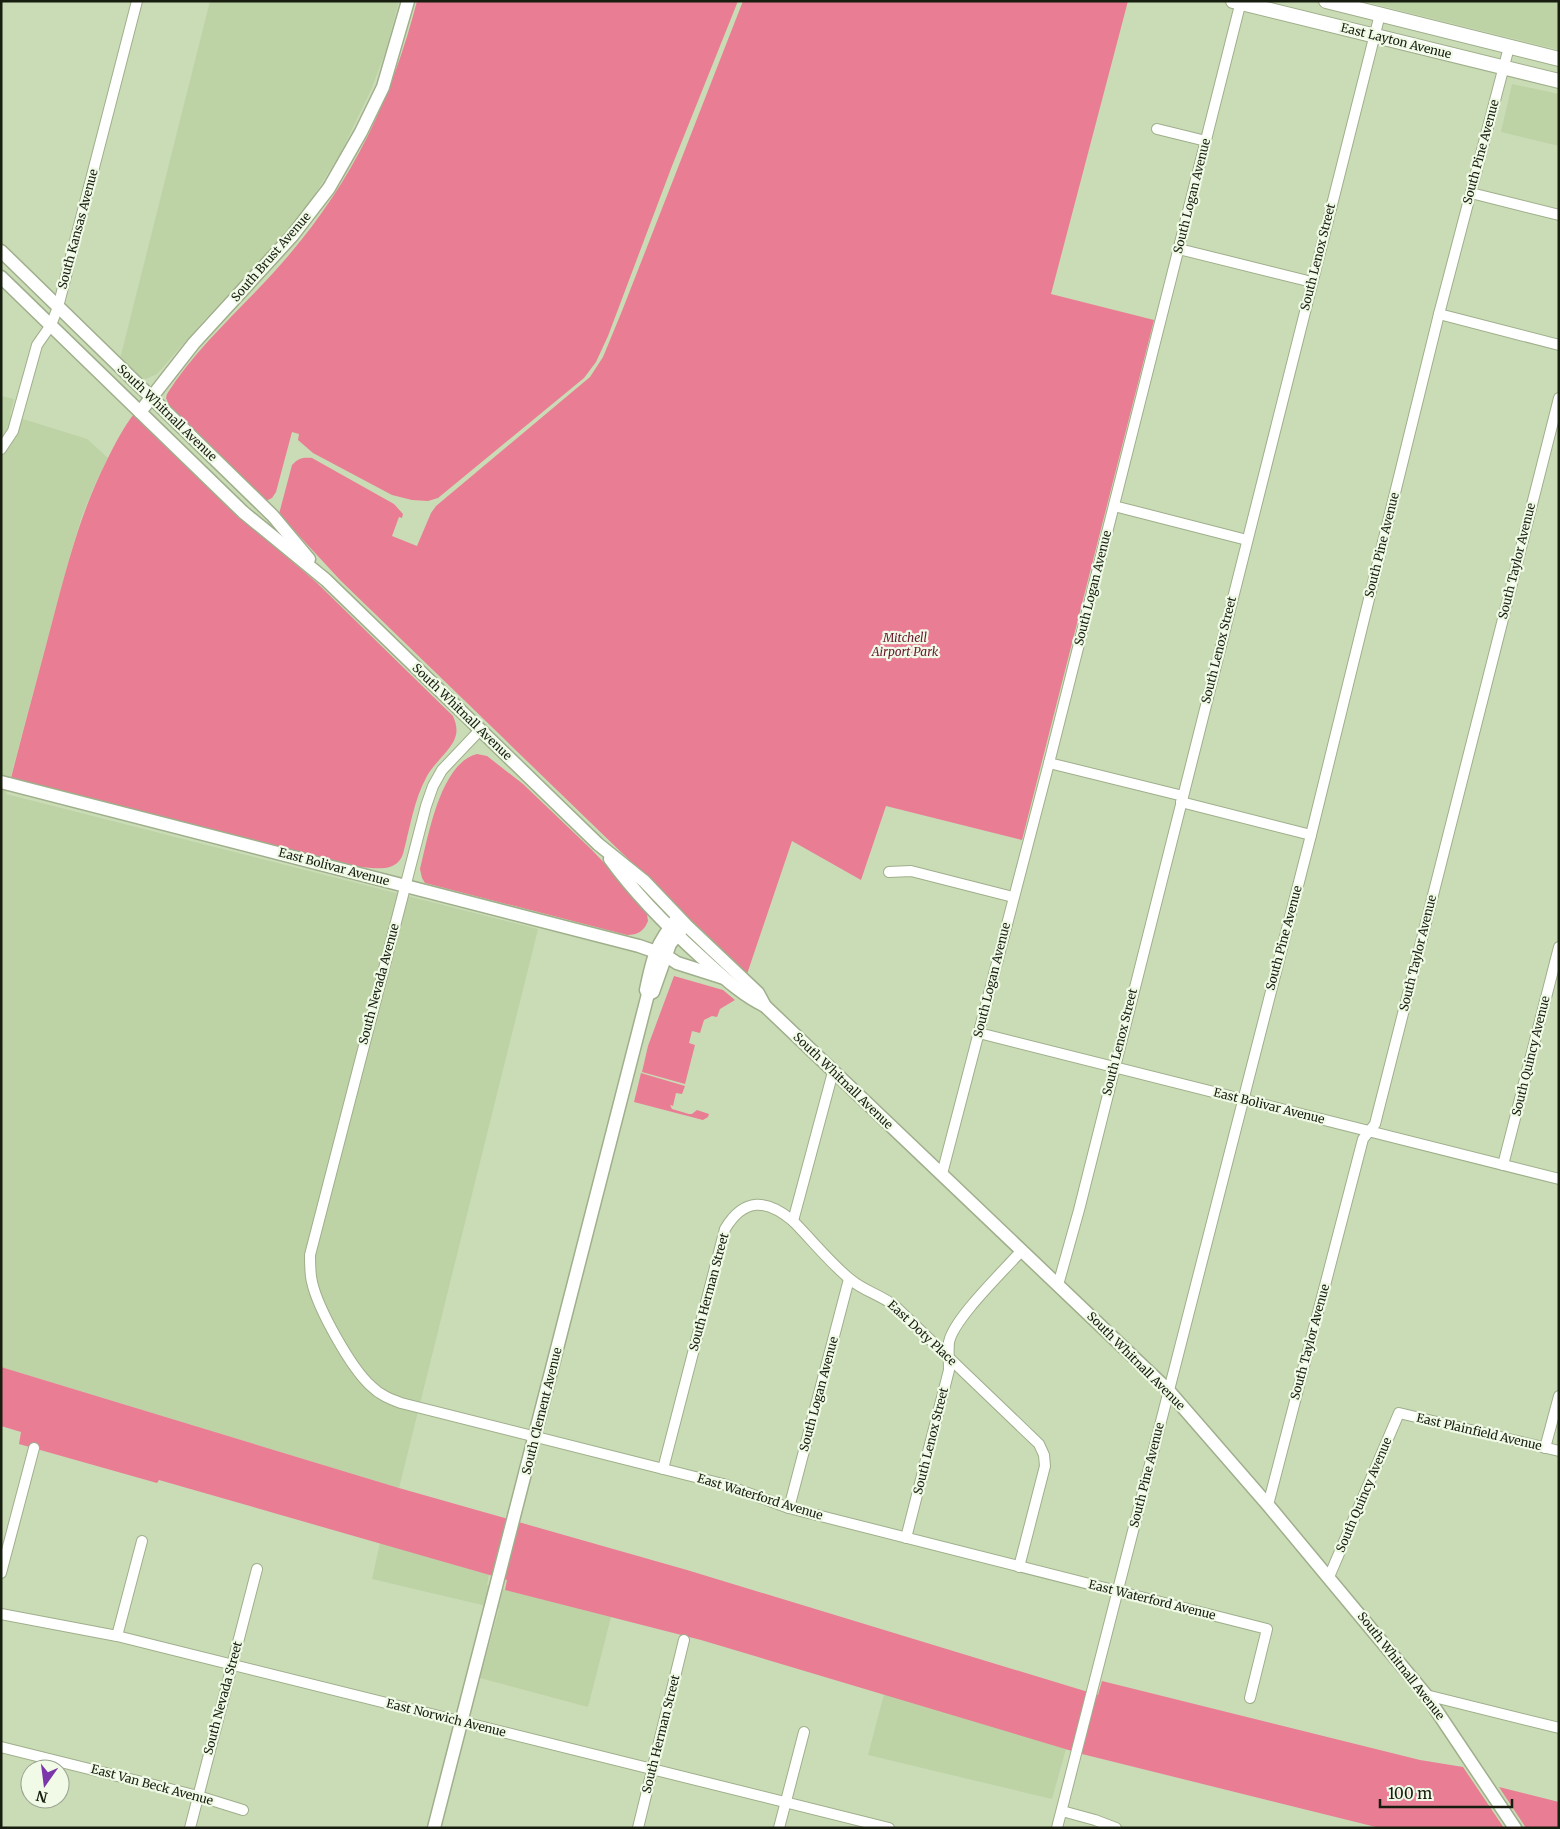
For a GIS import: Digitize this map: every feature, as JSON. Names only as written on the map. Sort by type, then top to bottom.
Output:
[{"type":"main road","name":"East Layton Avenue","points":[[1326,1],[1559,59]]},
{"type":"main road","name":"East Layton Avenue","points":[[1238,2],[1559,81]]},
{"type":"street","name":"South Kansas Avenue","points":[[1,449],[13,431],[37,345],[40,338],[51,325],[58,307],[137,1]]},
{"type":"street","name":"South Brust Avenue","points":[[140,412],[194,343],[292,236],[329,188],[361,132],[383,87],[408,1]]},
{"type":"street","name":"South Logan Avenue","points":[[942,1174],[1180,248],[1238,2]]},
{"type":"street","name":"South Lenox Street","points":[[1058,1285],[1079,1210],[1380,14]]},
{"type":"street","name":"South Pine Avenue","points":[[1057,1828],[1311,835],[1439,314],[1509,47]]},
{"type":"street","points":[[1156,129],[1206,140]]},
{"type":"street","points":[[1471,193],[1559,215]]},
{"type":"street","points":[[1180,248],[1312,282]]},
{"type":"street","name":"South Whitnall Avenue","points":[[1,251],[273,516],[326,580]]},
{"type":"street","name":"South Whitnall Avenue","points":[[1,277],[243,512],[326,580],[598,844],[644,881],[678,926],[724,978],[749,998],[765,1006],[1168,1390],[1329,1577],[1426,1695],[1515,1828]]},
{"type":"street","points":[[1439,314],[1559,345]]},
{"type":"street","name":"South Taylor Avenue","points":[[1268,1505],[1363,1138],[1375,1124],[1559,398]]},
{"type":"street","points":[[1114,506],[1247,540]]},
{"type":"street","name":"South Nevada Avenue","points":[[310,1255],[426,806],[433,786],[442,770],[480,730]]},
{"type":"street","points":[[1048,764],[1311,835]]},
{"type":"street","name":"East Bolivar Avenue","points":[[1,782],[639,946],[677,963],[724,978]]},
{"type":"street","points":[[889,872],[911,871],[1013,897]]},
{"type":"street","name":"South Whitnall Avenue","points":[[678,926],[758,992],[765,1006]]},
{"type":"street","name":"South Clement Avenue","points":[[434,1828],[648,994],[653,992],[660,954],[670,944],[678,926]]},
{"type":"street","name":"South Quincy Avenue","points":[[1503,1165],[1559,947]]},
{"type":"street","name":"East Bolivar Avenue","points":[[979,1033],[1559,1178]]},
{"type":"street","points":[[793,1221],[833,1072]]},
{"type":"street","name":"South Herman Street","points":[[664,1469],[725,1229],[737,1213],[753,1205],[772,1206],[793,1221]]},
{"type":"street","name":"East Doty Place","points":[[793,1221],[849,1279],[862,1289],[885,1298],[895,1306],[1039,1444],[1044,1455],[1044,1466],[1019,1567]]},
{"type":"street","name":"South Lenox Street","points":[[906,1538],[949,1370],[949,1342],[960,1319],[1022,1250]]},
{"type":"street","name":"East Waterford Avenue","points":[[310,1255],[311,1281],[320,1308],[352,1362],[370,1386],[383,1396],[401,1404],[736,1488],[789,1508],[1267,1629],[1250,1698]]},
{"type":"street","name":"South Logan Avenue","points":[[789,1508],[849,1279]]},
{"type":"street","points":[[1546,1448],[1559,1396]]},
{"type":"street","name":"South Quincy Avenue","points":[[1329,1577],[1399,1413]]},
{"type":"street","name":"East Plainfield Avenue","points":[[1399,1413],[1559,1451]]},
{"type":"street","points":[[1,1573],[34,1448]]},
{"type":"street","points":[[118,1636],[142,1540]]},
{"type":"street","name":"South Nevada Street","points":[[190,1828],[257,1569]]},
{"type":"street","name":"East Norwich Avenue","points":[[1,1614],[118,1636],[889,1828]]},
{"type":"street","name":"South Herman Street","points":[[638,1828],[684,1640]]},
{"type":"street","points":[[1426,1695],[1559,1728]]},
{"type":"street","points":[[779,1828],[804,1732]]},
{"type":"street","name":"East Van Beck Avenue","points":[[1,1747],[198,1796],[243,1810]]},
{"type":"street","points":[[1062,1811],[1116,1828]]},
{"type":"shaded area","points":[[210,1],[399,1],[385,53],[371,90],[341,152],[310,202],[280,240],[204,320],[157,374],[146,379],[138,377],[120,359]]},
{"type":"shaded area","points":[[1362,1],[1559,1],[1559,50]]},
{"type":"shaded area","points":[[1512,84],[1559,94],[1559,146],[1501,132]]},
{"type":"shaded area","points":[[1,396],[14,399],[10,415],[87,439],[108,458],[82,516],[6,794],[538,929],[399,1488],[1,1367],[1,1045],[3,1044],[1,1041]]},
{"type":"shaded area","points":[[380,1543],[489,1575],[487,1585],[611,1617],[588,1707],[480,1678],[499,1609],[372,1579]]},
{"type":"shaded area","points":[[884,1694],[1066,1749],[1052,1799],[868,1755]]},
{"type":"green space","points":[[417,1],[738,1],[672,166],[608,336],[596,362],[584,378],[438,498],[428,501],[412,500],[392,495],[313,453],[298,440],[299,434],[292,432],[276,492],[272,498],[266,501],[169,405],[166,398],[167,394],[178,377],[204,346],[300,242],[344,179],[363,146],[394,76]]},
{"type":"green space","name":"Mitchell Airport Park","points":[[743,1],[1128,1],[1051,294],[1154,320],[1022,840],[886,806],[861,880],[792,841],[747,974],[341,581],[279,514],[292,465],[301,458],[312,458],[394,504],[403,514],[402,518],[399,517],[392,536],[417,546],[431,513],[436,506],[590,377],[603,357],[622,311]]},
{"type":"green space","points":[[134,414],[237,514],[316,582],[453,716],[456,727],[455,738],[430,771],[423,785],[403,854],[396,864],[385,868],[359,867],[11,778],[76,536],[98,479],[119,436]]},
{"type":"green space","points":[[477,754],[487,756],[523,784],[591,849],[646,907],[648,921],[642,930],[627,935],[425,883],[420,869],[438,803],[454,771],[464,760]]},
{"type":"green space","points":[[674,976],[723,990],[735,1000],[720,1009],[717,1017],[712,1016],[704,1020],[700,1033],[692,1031],[689,1043],[695,1045],[685,1084],[642,1072],[648,1046]]},
{"type":"green space","points":[[641,1073],[685,1086],[682,1094],[676,1093],[673,1106],[670,1105],[672,1109],[689,1114],[697,1110],[709,1114],[708,1117],[703,1120],[634,1102]]},
{"type":"green space","points":[[1,1367],[399,1488],[687,1570],[1098,1695],[1102,1681],[1420,1760],[1463,1767],[1504,1828],[1380,1828],[1082,1754],[701,1640],[505,1590],[507,1580],[159,1480],[157,1483],[19,1444],[21,1432],[1,1426]]},
{"type":"green space","points":[[1499,1787],[1559,1802],[1559,1828],[1526,1828]]}]
